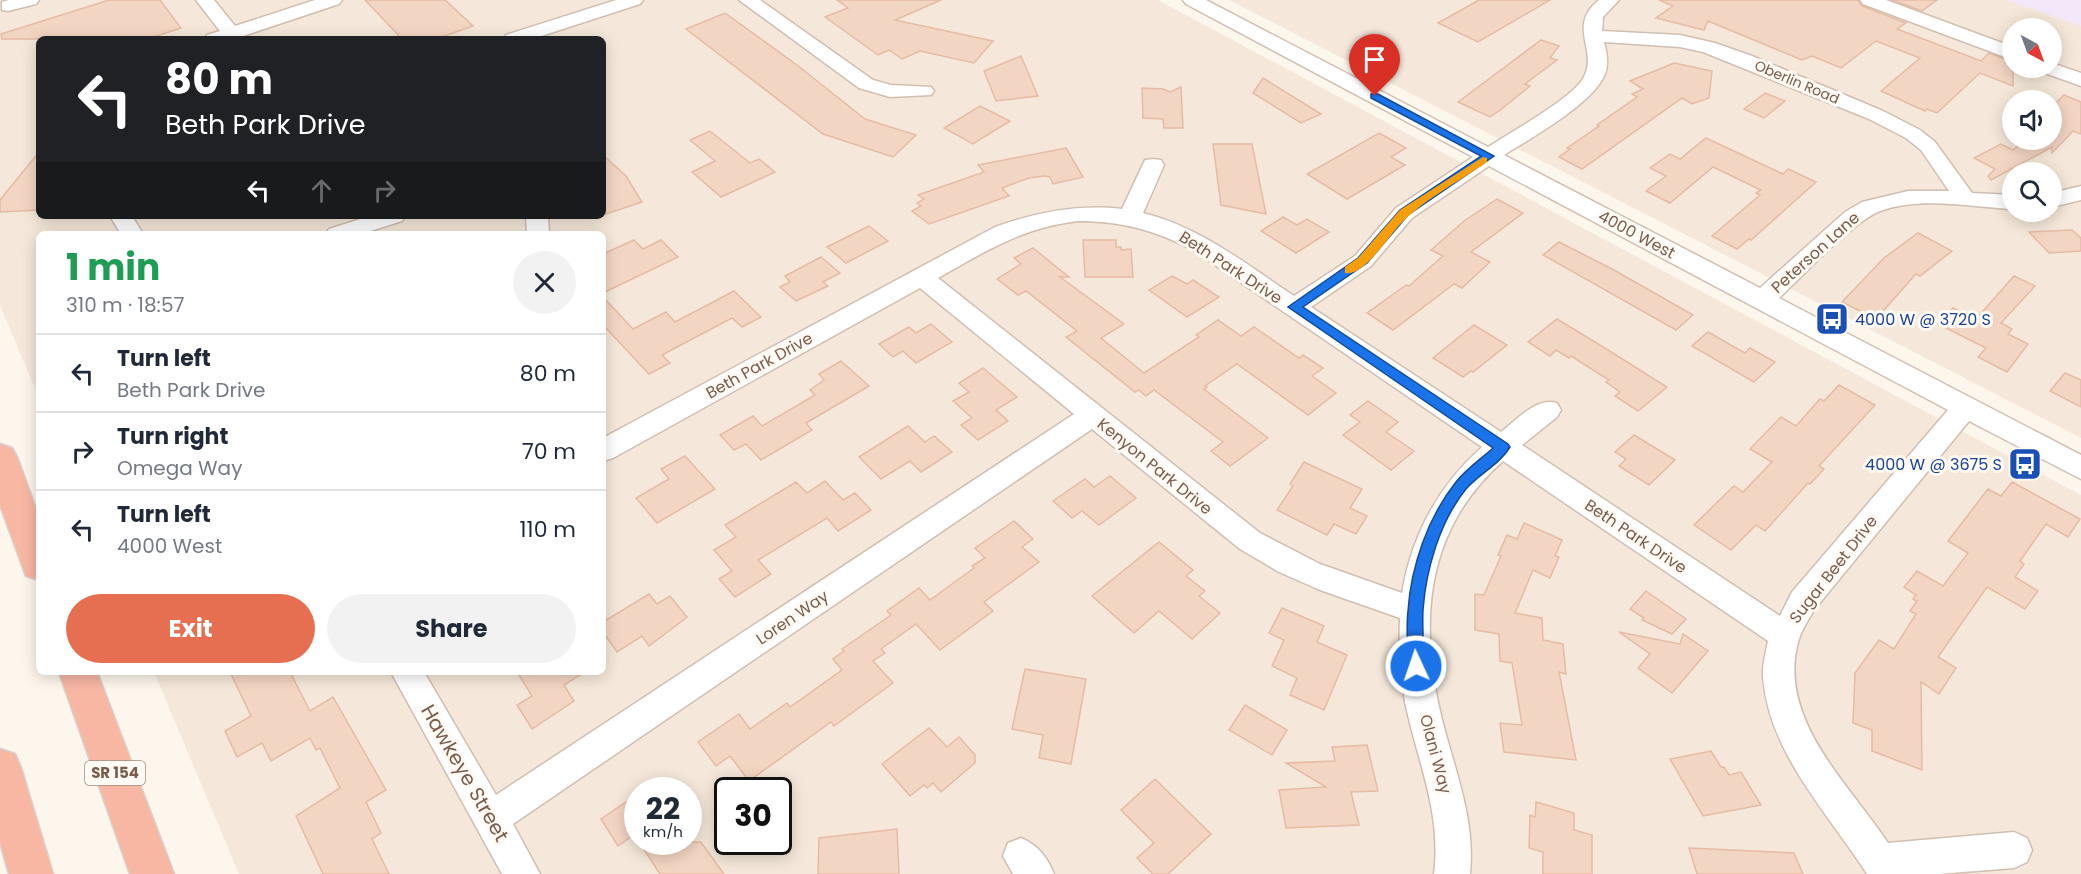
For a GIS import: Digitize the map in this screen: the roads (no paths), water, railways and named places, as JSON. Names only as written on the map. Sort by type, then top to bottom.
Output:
[{"type":"highway","points":[[0,457],[36,557]]},
{"type":"highway","name":"SR 154","points":[[79,675],[152,874]]},
{"type":"highway","points":[[0,768],[31,874]]},
{"type":"street","points":[[8,6],[30,0]]},
{"type":"street","points":[[205,0],[226,36]]},
{"type":"street","points":[[230,36],[333,0]]},
{"type":"street","points":[[522,36],[634,0]]},
{"type":"street","points":[[748,0],[866,84],[890,91],[924,91]]},
{"type":"street","name":"4000 West","points":[[1192,0],[2081,468]]},
{"type":"street","points":[[1294,307],[1363,261],[1404,213],[1584,90],[1596,71],[1597,60],[1591,21],[1593,15],[1610,0]]},
{"type":"street","points":[[1869,0],[2002,50]]},
{"type":"street","name":"Oberlin Road","points":[[1593,36],[1680,42],[1708,47],[1745,60],[1876,115],[1912,134],[1928,146],[1966,200]]},
{"type":"street","points":[[2062,73],[2081,80]]},
{"type":"street","points":[[1130,217],[1153,165]]},
{"type":"street","points":[[2062,198],[2081,193]]},
{"type":"street","name":"Peterson Lane","points":[[1762,300],[1865,207],[1881,201],[1899,199],[2002,202]]},
{"type":"street","name":"Beth Park Drive","points":[[606,449],[989,239],[1032,221],[1080,213],[1130,217],[1162,225],[1189,237],[1784,635]]},
{"type":"street","points":[[346,231],[384,219]]},
{"type":"street","name":"Kenyon Park Drive","points":[[921,276],[1229,526],[1271,554],[1294,566],[1351,590],[1415,610]]},
{"type":"street","name":"Sugar Beet Drive","points":[[1885,868],[1824,786],[1795,736],[1781,692],[1779,653],[1784,635],[1803,601],[1965,407]]},
{"type":"street","name":"Olani Way","points":[[1452,874],[1454,836],[1450,808],[1425,720],[1418,683],[1415,610],[1421,575],[1430,543],[1446,509],[1462,484],[1548,410]]},
{"type":"street","name":"Loren Way","points":[[491,819],[1093,415]]},
{"type":"street","name":"Hawkeye Street","points":[[409,675],[522,874]]},
{"type":"street","points":[[1885,868],[2014,850]]},
{"type":"place","name":"4000 W @ 3720 S","points":[[1832,319]]},
{"type":"place","name":"4000 W @ 3675 S","points":[[2025,464]]}]
